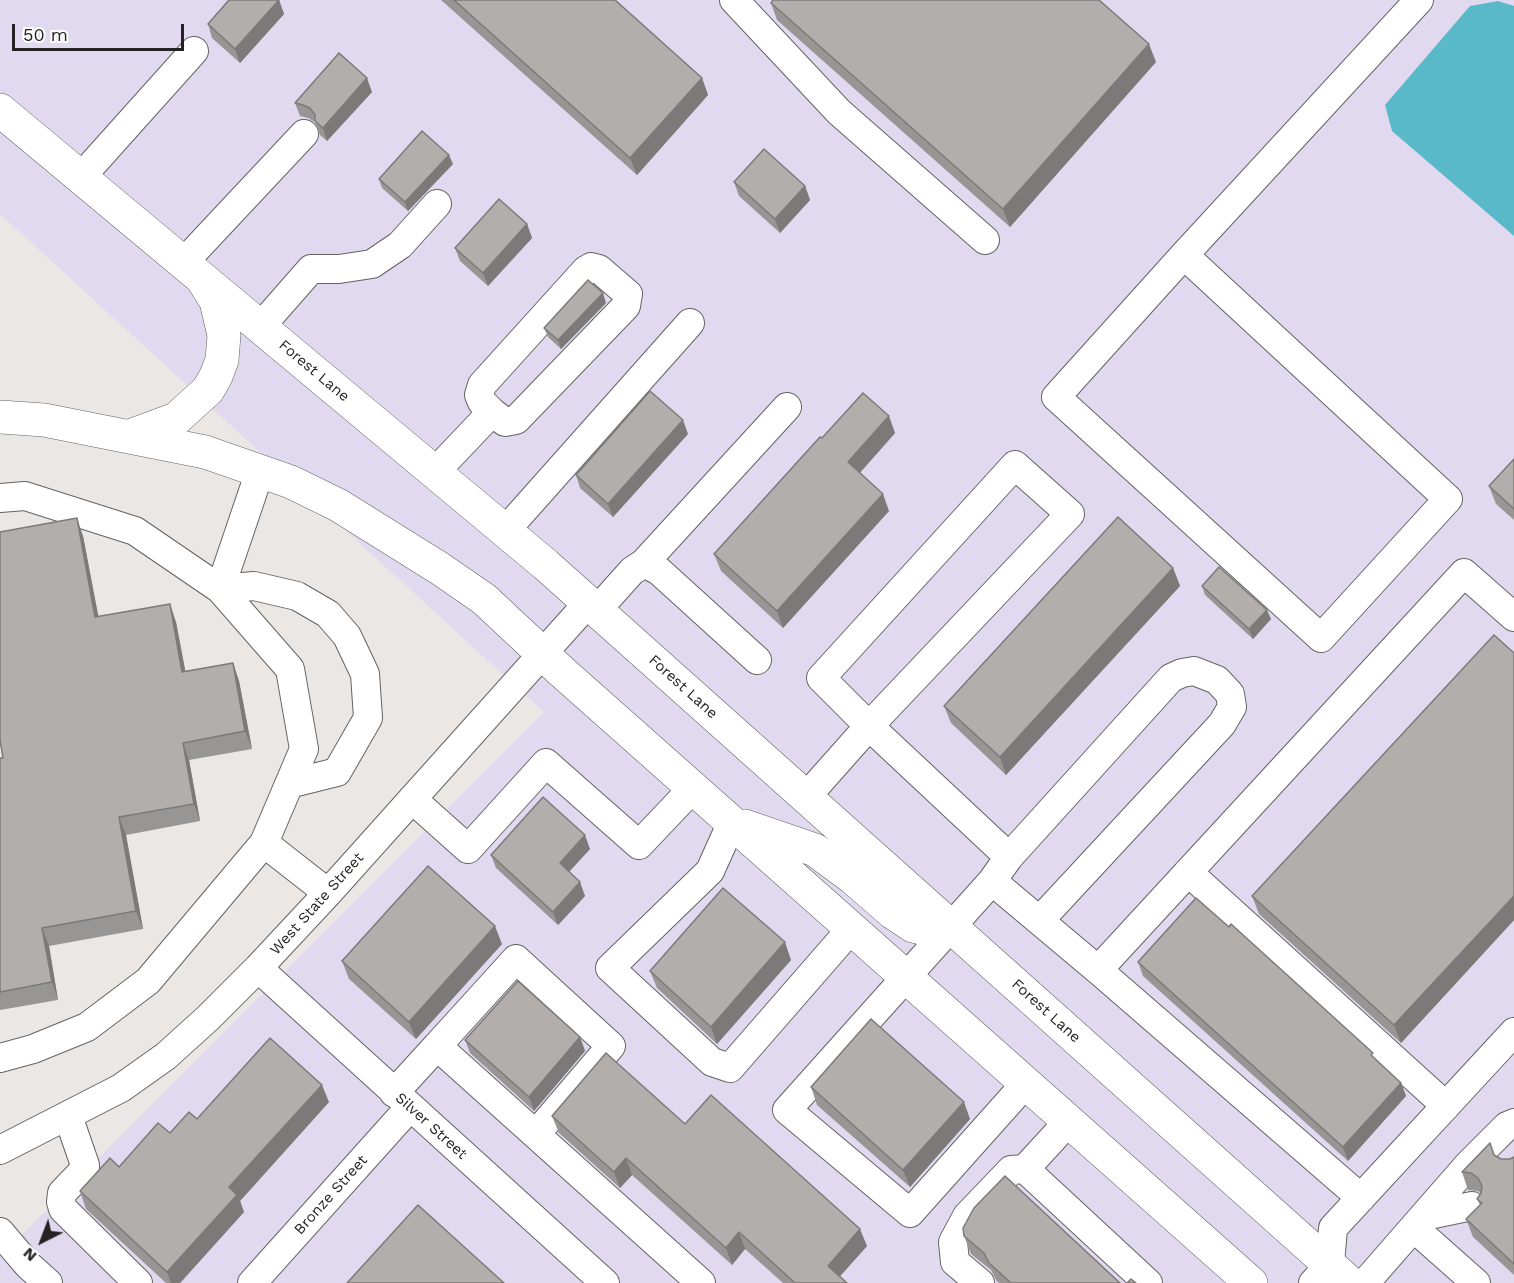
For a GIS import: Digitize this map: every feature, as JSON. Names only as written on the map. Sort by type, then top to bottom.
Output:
[{"type":"main road","name":"Forest Lane","points":[[0,110],[435,472],[592,607],[951,926],[1331,1276]]},
{"type":"main road","points":[[130,436],[176,419],[208,390],[222,360],[224,336],[216,302],[192,268]]},
{"type":"main road","points":[[0,417],[44,420],[206,452],[291,482],[338,505],[484,599],[542,654],[1251,1283]]},
{"type":"main road","points":[[732,822],[815,850],[853,878],[892,912],[913,926],[934,931],[951,926]]},
{"type":"street","points":[[734,0],[839,112],[985,240]]},
{"type":"street","points":[[1184,255],[1448,499],[1321,638],[1056,397],[1184,255],[1419,0]]},
{"type":"street","points":[[81,177],[194,51]]},
{"type":"street","points":[[192,268],[304,134]]},
{"type":"street","points":[[261,326],[311,269],[339,269],[372,264],[400,245],[437,204]]},
{"type":"street","points":[[591,267],[599,268],[628,294],[626,306],[516,420],[505,422],[492,412],[482,402],[479,395],[482,385],[586,270],[591,267]]},
{"type":"street","points":[[505,531],[690,323]]},
{"type":"street","name":"West State Street","points":[[0,1150],[121,1088],[166,1056],[258,968],[542,654],[632,571],[644,563],[787,407]]},
{"type":"street","points":[[435,472],[492,412]]},
{"type":"street","points":[[806,797],[869,726],[1070,514],[1015,465],[821,678],[869,726],[1010,856]]},
{"type":"street","points":[[220,589],[260,471]]},
{"type":"street","points":[[0,498],[25,496],[135,531],[220,589],[290,669],[304,749],[264,843],[148,981],[87,1027],[33,1049],[0,1058]]},
{"type":"street","points":[[644,563],[659,571],[757,660]]},
{"type":"street","points":[[1098,970],[1464,573],[1514,617]]},
{"type":"street","points":[[220,589],[254,586],[297,596],[328,614],[347,636],[365,674],[368,718],[337,772],[289,784]]},
{"type":"street","points":[[1026,1083],[910,1213],[787,1110],[907,978],[992,881],[1010,856],[1171,678],[1194,671],[1217,680],[1230,694],[1232,707],[1222,724],[1040,920]]},
{"type":"street","points":[[412,799],[468,849],[546,763],[639,845],[693,788]]},
{"type":"street","points":[[732,822],[710,871],[610,968],[712,1062],[730,1068],[851,929]]},
{"type":"street","points":[[264,843],[328,893]]},
{"type":"street","points":[[1188,872],[1446,1106]]},
{"type":"street","points":[[992,881],[1361,1198]]},
{"type":"street","name":"Bronze Street","points":[[252,1283],[402,1100],[437,1046],[516,959],[611,1046],[536,1134]]},
{"type":"street","name":"Silver Street","points":[[258,968],[605,1283]]},
{"type":"street","points":[[1331,1276],[1334,1228],[1514,1032]]},
{"type":"street","points":[[437,1046],[701,1283]]},
{"type":"street","points":[[68,1116],[85,1169],[62,1194],[63,1209],[138,1283]]},
{"type":"street","points":[[980,1283],[955,1262],[953,1242],[967,1216],[1011,1170],[1025,1169],[1069,1121]]},
{"type":"street","points":[[1365,1283],[1468,1166],[1507,1126],[1514,1123]]},
{"type":"street","points":[[1025,1169],[1148,1283]]},
{"type":"street","points":[[1419,1222],[1472,1206]]},
{"type":"street","points":[[1419,1222],[1476,1283]]},
{"type":"street","points":[[5,1245],[48,1283]]},
{"type":"shaded area","points":[[0,0],[1514,0],[1514,1283],[0,1283],[0,1257],[544,712],[0,214]]},
{"type":"water","points":[[1498,1],[1514,6],[1514,236],[1392,131],[1385,105],[1470,6]]},
{"type":"building","points":[[229,0],[279,0],[235,49],[208,24]]},
{"type":"building","points":[[454,0],[615,0],[702,78],[630,158]]},
{"type":"building","points":[[773,0],[1099,0],[1149,44],[1003,209],[771,3]]},
{"type":"building","points":[[339,53],[367,78],[323,128],[315,121],[315,115],[310,108],[295,103]]},
{"type":"building","points":[[422,131],[449,155],[405,202],[379,179]]},
{"type":"building","points":[[764,149],[805,186],[775,219],[734,182]]},
{"type":"building","points":[[499,199],[527,224],[483,273],[455,248]]},
{"type":"building","points":[[588,280],[603,293],[558,340],[544,328]]},
{"type":"building","points":[[650,391],[683,420],[608,504],[576,475]]},
{"type":"building","points":[[863,393],[889,416],[848,462],[883,494],[777,611],[714,554]]},
{"type":"building","points":[[1514,459],[1514,509],[1489,486]]},
{"type":"building","points":[[1118,517],[1173,568],[1000,757],[944,706]]},
{"type":"building","points":[[77,518],[95,617],[170,604],[182,672],[233,663],[245,731],[183,743],[194,804],[119,817],[136,911],[42,928],[52,982],[0,992],[0,758],[3,758],[0,740],[0,532]]},
{"type":"building","points":[[1219,567],[1267,610],[1249,629],[1202,586]]},
{"type":"building","points":[[1494,635],[1514,653],[1514,896],[1394,1025],[1252,896]]},
{"type":"building","points":[[543,797],[585,835],[560,863],[580,882],[553,912],[491,855]]},
{"type":"building","points":[[428,866],[495,926],[409,1022],[342,961]]},
{"type":"building","points":[[723,888],[785,942],[711,1027],[650,971]]},
{"type":"building","points":[[1196,898],[1229,927],[1231,924],[1373,1053],[1371,1055],[1401,1083],[1343,1147],[1138,962]]},
{"type":"building","points":[[518,981],[580,1037],[529,1097],[465,1040]]},
{"type":"building","points":[[871,1019],[964,1102],[903,1170],[811,1087]]},
{"type":"building","points":[[270,1038],[322,1085],[229,1187],[237,1195],[167,1272],[80,1191],[110,1158],[119,1167],[158,1123],[170,1133],[189,1112],[197,1119]]},
{"type":"building","points":[[606,1053],[685,1124],[711,1095],[860,1229],[828,1266],[847,1283],[795,1283],[739,1232],[726,1248],[626,1158],[614,1172],[552,1116]]},
{"type":"building","points":[[1490,1143],[1494,1155],[1501,1159],[1514,1157],[1514,1264],[1466,1219],[1482,1203],[1477,1199],[1482,1186],[1478,1178],[1471,1173],[1462,1172]]},
{"type":"building","points":[[1005,1176],[1120,1283],[1011,1283],[989,1263],[984,1253],[964,1236],[963,1228],[974,1208]]},
{"type":"building","points":[[418,1205],[504,1283],[347,1283]]}]
